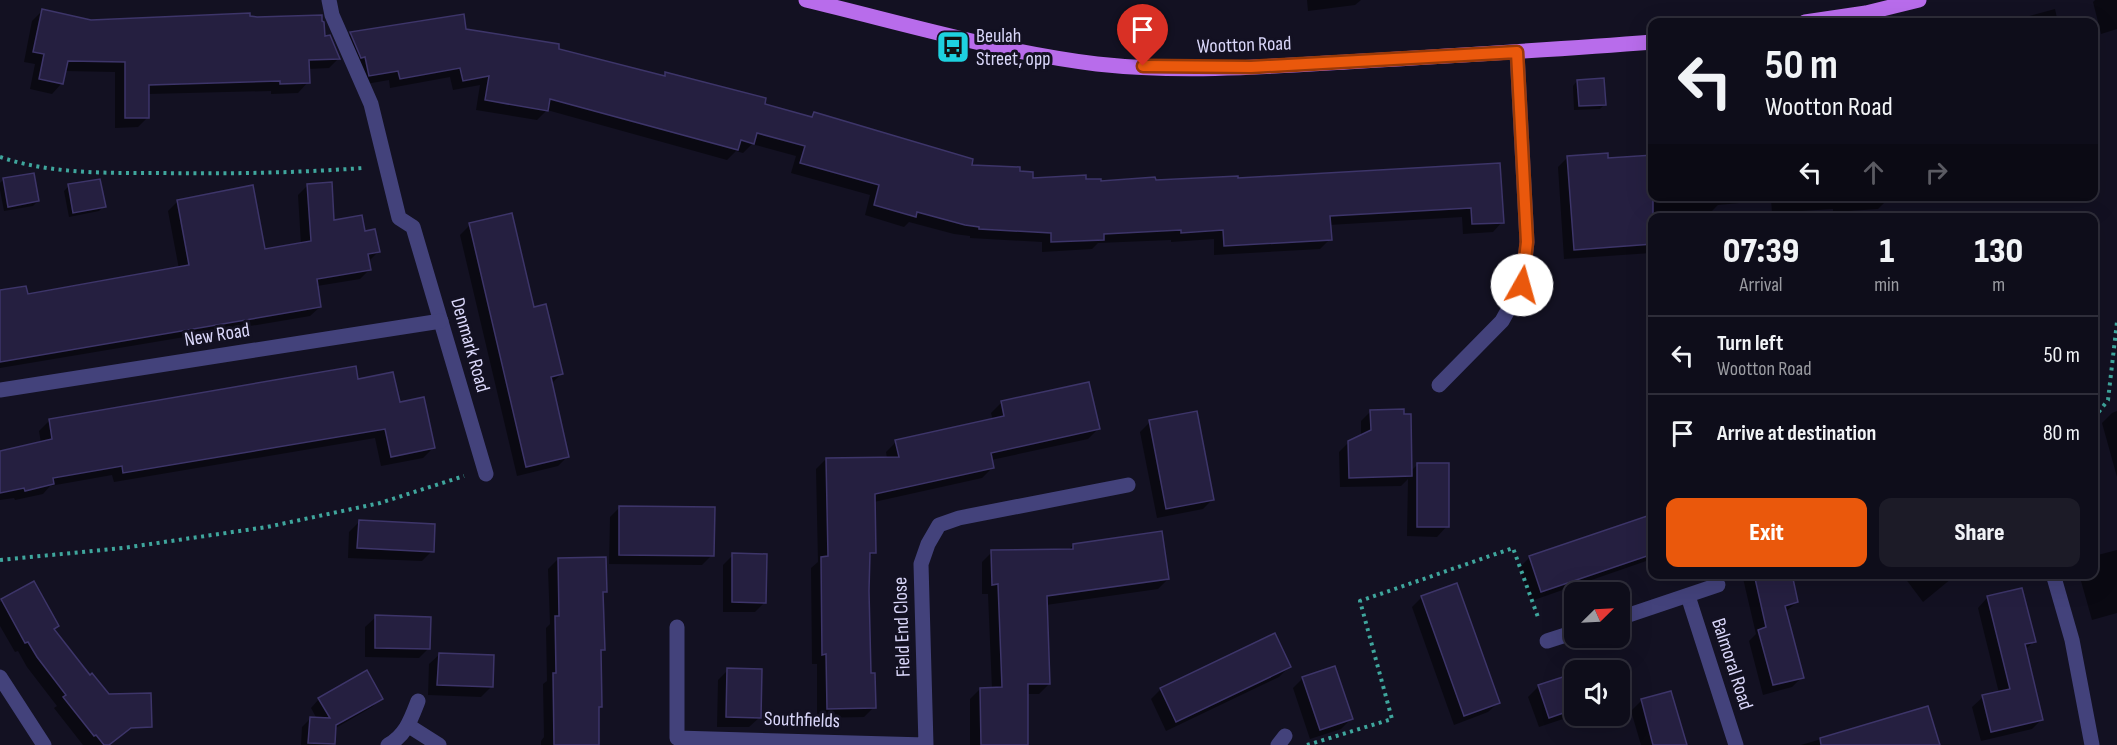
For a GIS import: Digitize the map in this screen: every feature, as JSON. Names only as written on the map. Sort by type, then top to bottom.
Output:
[{"type":"main road","name":"Wootton Road","points":[[806,0],[1003,48],[1098,64],[1166,68],[1251,67],[1648,42]]},
{"type":"main road","points":[[1832,18],[1866,13],[1919,0]]},
{"type":"street","points":[[329,0],[332,15],[371,104],[386,167]]},
{"type":"street","points":[[1438,385],[1502,321],[1522,285],[1527,242],[1517,52]]},
{"type":"street","name":"Denmark Road","points":[[386,167],[399,218],[413,227],[485,472]]},
{"type":"street","name":"New Road","points":[[0,390],[441,321]]},
{"type":"street","name":"Field End Close","points":[[926,745],[921,564],[928,544],[939,525],[959,518],[1128,485]]},
{"type":"street","points":[[2054,579],[2072,640],[2092,745]]},
{"type":"street","points":[[1630,615],[1718,585]]},
{"type":"street","name":"Balmoral Road","points":[[1688,596],[1736,745]]},
{"type":"street","name":"Southfields","points":[[677,627],[677,741],[926,745]]},
{"type":"street","points":[[1546,641],[1564,635]]},
{"type":"street","points":[[0,677],[44,745]]},
{"type":"street","points":[[388,745],[399,739],[409,726],[418,701]]},
{"type":"street","points":[[409,726],[439,745]]},
{"type":"path","points":[[0,157],[22,164],[83,172],[314,172],[386,167]]},
{"type":"path","points":[[2098,413],[2108,400],[2117,322]]},
{"type":"path","points":[[0,560],[112,550],[198,538],[336,513],[380,503],[485,472]]},
{"type":"path","points":[[1307,745],[1392,719],[1360,601],[1513,548],[1546,641]]},
{"type":"building","points":[[42,9],[91,20],[250,13],[250,16],[257,17],[322,15],[325,36],[330,35],[340,59],[309,60],[310,83],[280,84],[280,81],[149,85],[149,118],[125,118],[125,62],[68,61],[63,84],[39,79],[44,54],[33,52]]},
{"type":"building","points":[[464,14],[466,29],[559,44],[559,49],[665,76],[665,72],[766,98],[765,104],[812,117],[814,112],[973,159],[972,165],[1020,167],[1020,171],[1033,172],[1033,178],[1086,175],[1086,179],[1101,179],[1101,181],[1155,177],[1156,180],[1238,176],[1238,178],[1500,163],[1504,223],[1472,224],[1471,208],[1330,216],[1332,240],[1224,246],[1223,230],[1181,233],[1181,230],[1104,234],[1104,240],[1051,242],[1051,233],[979,229],[979,227],[917,212],[916,217],[874,205],[879,185],[800,163],[805,146],[757,133],[754,144],[741,140],[738,150],[550,99],[548,111],[485,100],[489,76],[463,81],[460,68],[400,79],[398,71],[369,76],[365,57],[361,58],[350,32]]},
{"type":"building","points":[[1604,78],[1606,105],[1579,106],[1577,80]]},
{"type":"building","points":[[1608,153],[1608,158],[1648,155],[1648,201],[1653,201],[1653,213],[1648,213],[1648,244],[1574,250],[1567,156]]},
{"type":"building","points":[[34,173],[39,201],[8,207],[3,178]]},
{"type":"building","points":[[100,179],[106,207],[73,213],[68,184]]},
{"type":"building","points":[[332,182],[334,220],[362,215],[365,231],[375,229],[380,252],[368,254],[371,270],[317,279],[321,307],[0,362],[0,290],[26,286],[28,294],[189,265],[177,200],[253,185],[265,249],[311,241],[307,184]]},
{"type":"building","points":[[512,213],[534,307],[546,304],[563,374],[551,377],[569,457],[526,467],[469,223]]},
{"type":"building","points":[[356,366],[358,379],[393,372],[400,402],[424,397],[435,448],[391,457],[385,429],[123,473],[122,466],[53,478],[54,484],[25,491],[24,488],[0,493],[0,451],[52,439],[49,419]]},
{"type":"building","points":[[1089,382],[1100,429],[991,453],[994,468],[875,494],[876,553],[870,553],[869,591],[871,673],[875,673],[876,708],[827,709],[826,654],[822,655],[821,557],[828,556],[826,458],[899,457],[895,440],[1004,416],[1001,401]]},
{"type":"building","points":[[1404,409],[1404,414],[1411,414],[1412,476],[1349,478],[1348,441],[1371,430],[1370,410]]},
{"type":"building","points":[[1197,411],[1214,500],[1166,509],[1149,420]]},
{"type":"building","points":[[1417,463],[1449,463],[1449,527],[1417,527]]},
{"type":"building","points":[[619,506],[715,507],[714,556],[619,555]]},
{"type":"building","points":[[1648,516],[1648,556],[1570,582],[1564,582],[1564,584],[1541,592],[1529,556]]},
{"type":"building","points":[[359,520],[435,524],[434,552],[357,548]]},
{"type":"building","points":[[1162,531],[1169,579],[1047,596],[1050,684],[1028,684],[1028,745],[981,745],[980,688],[1002,687],[998,584],[992,585],[991,550],[1073,549],[1073,544]]},
{"type":"building","points":[[732,553],[767,554],[766,603],[732,602]]},
{"type":"building","points":[[606,557],[607,592],[603,592],[605,650],[601,650],[602,707],[599,707],[599,745],[554,745],[553,673],[556,673],[555,616],[559,616],[558,558]]},
{"type":"building","points":[[1755,579],[1793,579],[1798,602],[1785,606],[1804,678],[1773,685],[1758,630],[1766,627]]},
{"type":"building","points":[[34,581],[59,626],[54,629],[90,675],[92,673],[109,694],[151,693],[152,727],[131,728],[109,745],[104,745],[96,735],[94,736],[63,697],[66,695],[28,642],[25,643],[1,599]]},
{"type":"building","points":[[1457,583],[1500,703],[1464,716],[1421,596]]},
{"type":"building","points":[[2022,588],[2036,642],[2025,644],[2043,720],[1991,732],[1982,695],[2010,689],[1987,596]]},
{"type":"building","points":[[375,615],[431,617],[430,649],[375,648]]},
{"type":"building","points":[[1275,633],[1291,667],[1176,722],[1160,688]]},
{"type":"building","points":[[439,653],[494,655],[493,687],[437,685]]},
{"type":"building","points":[[1335,666],[1353,719],[1320,730],[1302,677]]},
{"type":"building","points":[[727,668],[762,669],[761,718],[726,717]]},
{"type":"building","points":[[367,670],[383,699],[336,725],[335,744],[308,743],[310,717],[330,718],[318,698]]},
{"type":"building","points":[[1564,677],[1564,713],[1549,718],[1538,685]]},
{"type":"building","points":[[1671,691],[1687,745],[1653,745],[1641,699]]},
{"type":"building","points":[[1928,706],[1940,745],[1821,745],[1820,738]]},
{"type":"place","name":"Beulah Street, opp","points":[[953,47]]},
{"type":"route","points":[[1143,66],[1251,67],[1517,52],[1527,242],[1522,285]]}]
